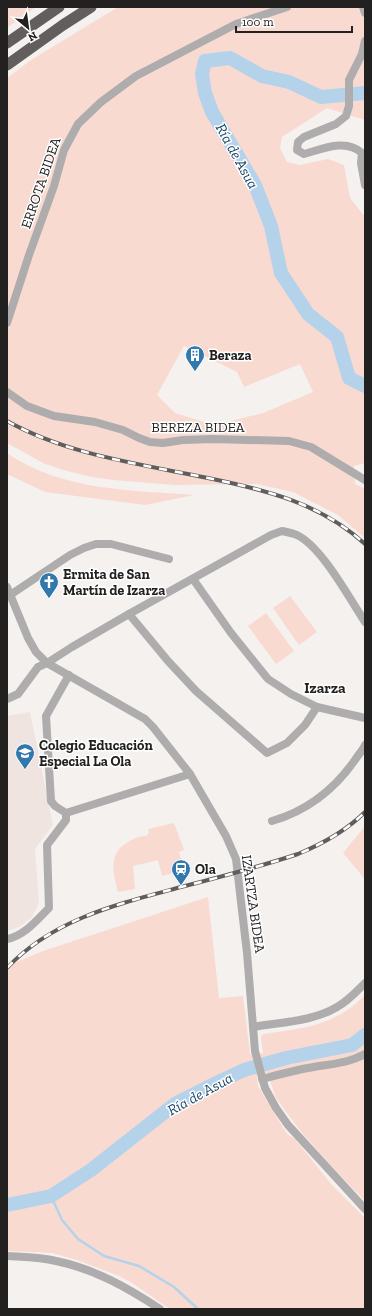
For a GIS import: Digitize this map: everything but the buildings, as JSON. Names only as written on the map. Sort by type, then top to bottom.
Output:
[{"type":"highway","points":[[7,43],[59,7]]},
{"type":"highway","points":[[7,65],[91,7]]},
{"type":"street","name":"ERROTA BIDEA","points":[[7,323],[29,255],[54,186],[64,150],[78,124],[101,102],[136,76],[236,24],[287,7]]},
{"type":"street","points":[[363,7],[365,13]]},
{"type":"street","points":[[365,41],[362,54],[350,80],[349,106],[346,116],[336,124],[304,137],[298,142],[297,150],[304,154],[338,145],[356,148],[362,153],[365,185]]},
{"type":"street","name":"BEREZA BIDEA","points":[[7,392],[27,406],[54,416],[95,422],[123,430],[150,442],[163,443],[183,440],[213,439],[289,441],[311,447],[365,480]]},
{"type":"street","points":[[7,699],[18,694],[38,667],[47,664],[72,647],[129,614],[271,535],[282,531],[297,535],[324,558],[365,622]]},
{"type":"street","points":[[10,595],[70,555],[96,544],[111,544],[169,559]]},
{"type":"street","points":[[193,579],[231,633],[268,679],[291,694],[317,707],[365,718]]},
{"type":"street","name":"IZARTZA BIDEA","points":[[7,587],[28,638],[36,652],[47,664],[145,719],[190,774],[226,836],[236,860],[247,953],[256,1053],[262,1078],[276,1108],[288,1125],[365,1209]]},
{"type":"street","points":[[129,614],[168,661],[196,690],[267,753],[287,743],[305,725],[317,707]]},
{"type":"street","points":[[69,675],[46,716],[51,801],[55,806],[66,813],[190,774]]},
{"type":"street","points":[[272,821],[286,817],[317,800],[345,774],[365,745]]},
{"type":"street","points":[[7,939],[13,938],[32,926],[49,908],[47,845],[66,820],[66,813]]},
{"type":"street","points":[[253,1027],[303,1019],[325,1013],[336,1008],[347,1000],[365,983]]},
{"type":"street","points":[[262,1078],[335,1064],[357,1058],[365,1054]]},
{"type":"street","points":[[7,1256],[29,1257],[56,1261],[81,1268],[104,1276],[132,1290],[160,1309]]},
{"type":"shaded area","points":[[7,7],[36,7],[7,28]]},
{"type":"shaded area","points":[[118,7],[365,7],[365,120],[327,108],[282,137],[280,148],[287,162],[300,165],[328,159],[344,165],[350,198],[365,217],[365,463],[354,466],[355,484],[365,489],[365,538],[338,515],[293,492],[257,484],[174,485],[92,477],[63,470],[43,463],[7,443],[7,78],[31,60]],"holes":[[[184,346],[237,372],[244,387],[300,364],[313,392],[263,413],[214,425],[175,413],[157,395]]]},
{"type":"shaded area","points":[[7,453],[28,466],[73,482],[121,490],[194,495],[145,505],[45,492],[7,474]]},
{"type":"shaded area","points":[[290,596],[317,632],[299,645],[273,608]]},
{"type":"shaded area","points":[[266,613],[294,651],[276,664],[248,626]]},
{"type":"shaded area","name":"Colegio Educación Especial La Ola","points":[[30,712],[53,825],[35,849],[39,903],[32,917],[19,927],[7,931],[7,716]]},
{"type":"shaded area","points":[[174,823],[184,850],[179,852],[184,870],[162,876],[158,860],[133,866],[135,889],[118,892],[114,871],[117,852],[130,841],[146,836],[149,833],[148,829]]},
{"type":"shaded area","points":[[365,826],[365,879],[343,853]]},
{"type":"shaded area","points":[[208,897],[219,998],[243,996],[250,1054],[263,1053],[261,1038],[263,1034],[292,1030],[318,1024],[342,1013],[365,995],[365,1201],[302,1133],[275,1096],[268,1073],[257,1076],[258,1086],[287,1134],[295,1139],[332,1185],[365,1218],[365,1309],[170,1309],[119,1276],[77,1260],[52,1253],[7,1251],[7,966],[43,951]]},
{"type":"waterway","name":"Ría de Asua","points":[[365,93],[321,97],[289,82],[262,76],[230,58],[205,61],[202,74],[205,93],[212,112],[255,185],[271,226],[281,273],[308,314],[337,337],[349,378],[365,386]]},
{"type":"waterway","name":"Ría de Asua","points":[[7,1205],[51,1196],[91,1170],[175,1104],[210,1086],[244,1070],[286,1058],[352,1045],[365,1035]]},
{"type":"waterway","points":[[51,1196],[62,1220],[78,1239],[104,1256],[139,1266],[174,1287],[198,1309]]},
{"type":"railway","points":[[7,421],[30,433],[79,450],[131,463],[271,493],[311,508],[330,518],[365,544]]},
{"type":"railway","points":[[7,968],[25,951],[66,925],[110,907],[240,872],[298,854],[333,836],[350,825],[365,812]]},
{"type":"place","name":"Beraza","points":[[195,372]]},
{"type":"place","name":"Ermita de San Martín de Izarza","points":[[49,599]]},
{"type":"place","name":"Colegio Educación Especial La Ola","points":[[25,770]]},
{"type":"place","name":"Ola","points":[[181,886]]},
{"type":"district","name":"Izarza","points":[[325,688]]}]
